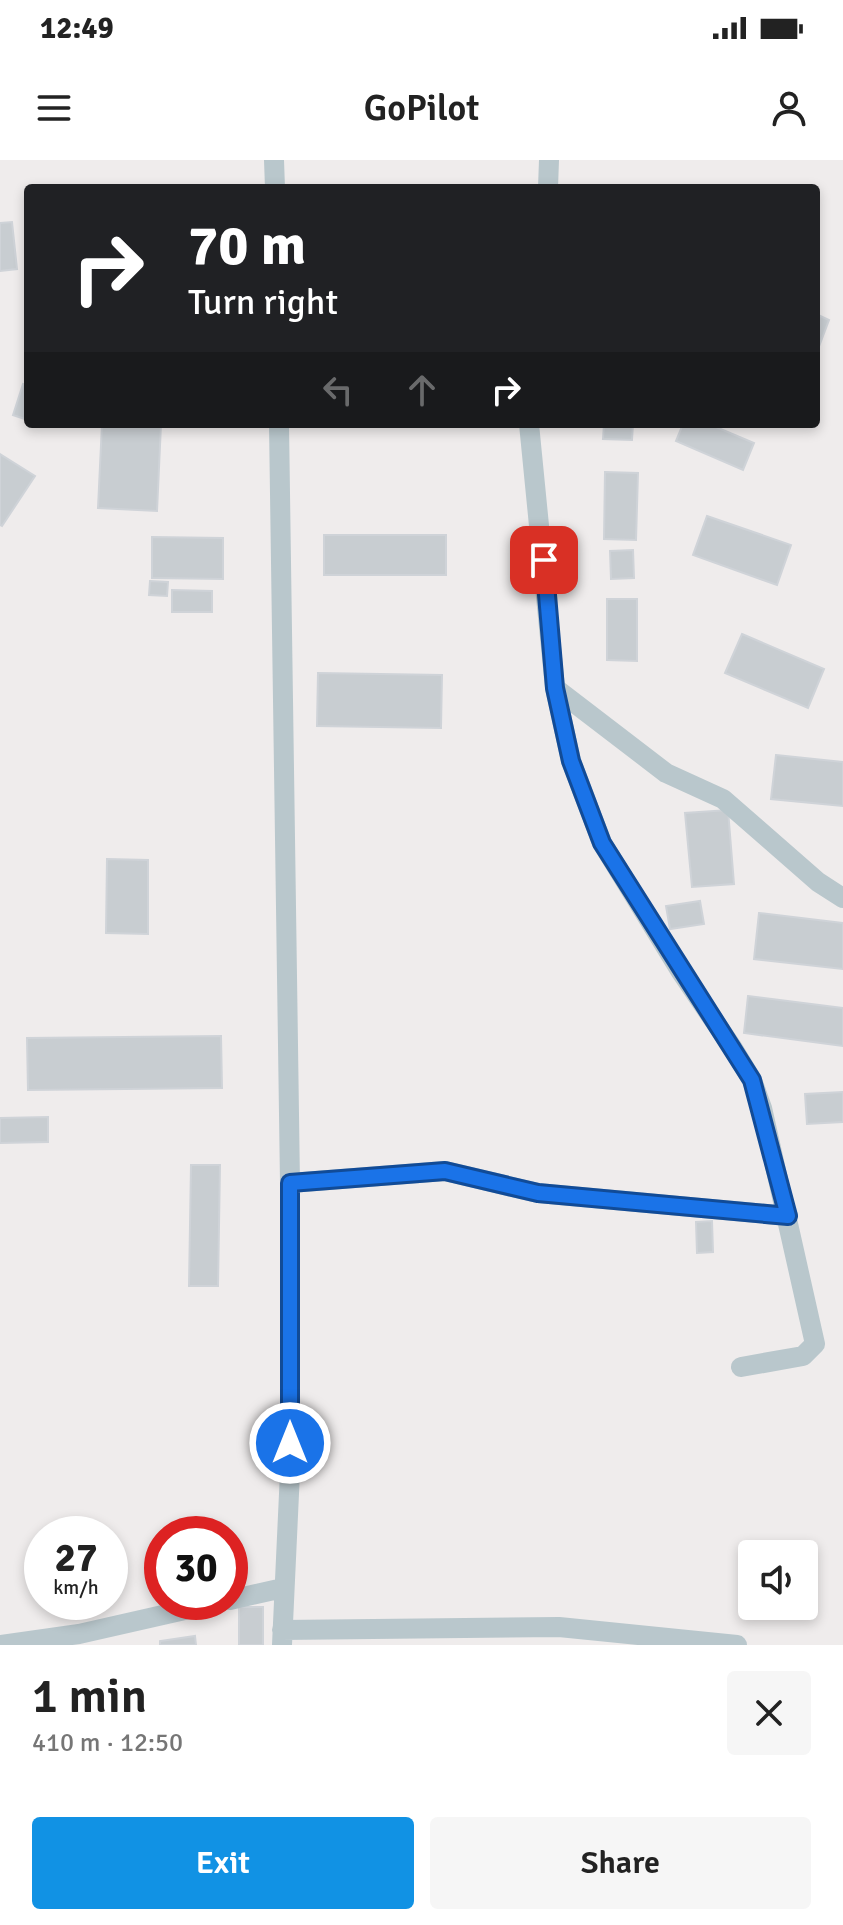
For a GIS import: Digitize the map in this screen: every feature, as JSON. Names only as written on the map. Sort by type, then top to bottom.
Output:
[{"type":"street","points":[[274,160],[275,184]]},
{"type":"street","points":[[548,184],[549,160]]},
{"type":"street","points":[[279,428],[290,1183],[290,1472],[282,1638],[559,1627],[737,1645]]},
{"type":"street","points":[[529,428],[555,688],[571,761],[602,843],[752,1080],[788,1216],[815,1344],[803,1356],[741,1367]]},
{"type":"street","points":[[555,688],[666,773],[723,799],[818,882],[843,898]]},
{"type":"street","points":[[290,1183],[445,1171],[538,1193],[788,1216]]},
{"type":"street","points":[[248,1596],[283,1588]]},
{"type":"street","points":[[0,1645],[79,1634],[144,1619]]},
{"type":"building","points":[[12,222],[17,269],[0,271],[0,223]]},
{"type":"building","points":[[820,316],[829,320],[820,344]]},
{"type":"building","points":[[23,384],[24,419],[13,415]]},
{"type":"building","points":[[102,428],[161,428],[157,511],[98,508]]},
{"type":"building","points":[[604,428],[633,428],[632,440],[603,439]]},
{"type":"building","points":[[681,428],[718,428],[754,443],[743,470],[676,441]]},
{"type":"building","points":[[0,454],[35,476],[2,526],[0,525]]},
{"type":"building","points":[[605,472],[638,473],[636,540],[604,539]]},
{"type":"building","points":[[707,516],[791,545],[777,585],[693,555]]},
{"type":"building","points":[[324,535],[446,535],[446,575],[324,575]]},
{"type":"building","points":[[152,537],[223,538],[223,579],[152,578]]},
{"type":"building","points":[[633,550],[634,578],[611,579],[610,551]]},
{"type":"building","points":[[150,581],[168,582],[167,596],[149,595]]},
{"type":"building","points":[[172,590],[212,591],[212,612],[172,612]]},
{"type":"building","points":[[607,599],[637,599],[637,661],[607,660]]},
{"type":"building","points":[[742,634],[824,669],[808,708],[725,673]]},
{"type":"building","points":[[318,673],[442,675],[441,728],[317,726]]},
{"type":"building","points":[[776,755],[843,762],[843,806],[771,799]]},
{"type":"building","points":[[728,810],[734,884],[692,887],[685,813]]},
{"type":"building","points":[[107,859],[148,860],[148,934],[106,933]]},
{"type":"building","points":[[700,901],[704,924],[670,929],[666,906]]},
{"type":"building","points":[[759,913],[843,923],[843,969],[754,959]]},
{"type":"building","points":[[748,996],[843,1008],[843,1046],[744,1033]]},
{"type":"building","points":[[221,1036],[222,1088],[28,1090],[27,1038]]},
{"type":"building","points":[[843,1092],[843,1122],[807,1124],[805,1094]]},
{"type":"building","points":[[48,1117],[48,1142],[0,1143],[0,1118]]},
{"type":"building","points":[[191,1165],[220,1165],[218,1286],[189,1286]]},
{"type":"building","points":[[712,1221],[713,1252],[697,1253],[696,1222]]},
{"type":"building","points":[[248,1607],[263,1607],[263,1645],[239,1645],[239,1620],[248,1620]]},
{"type":"building","points":[[195,1636],[196,1645],[160,1645],[160,1641]]},
{"type":"route","points":[[290,1443],[290,1183],[445,1171],[538,1193],[788,1216],[762,1108],[752,1080],[602,843],[571,761],[555,688],[544,560]]}]
